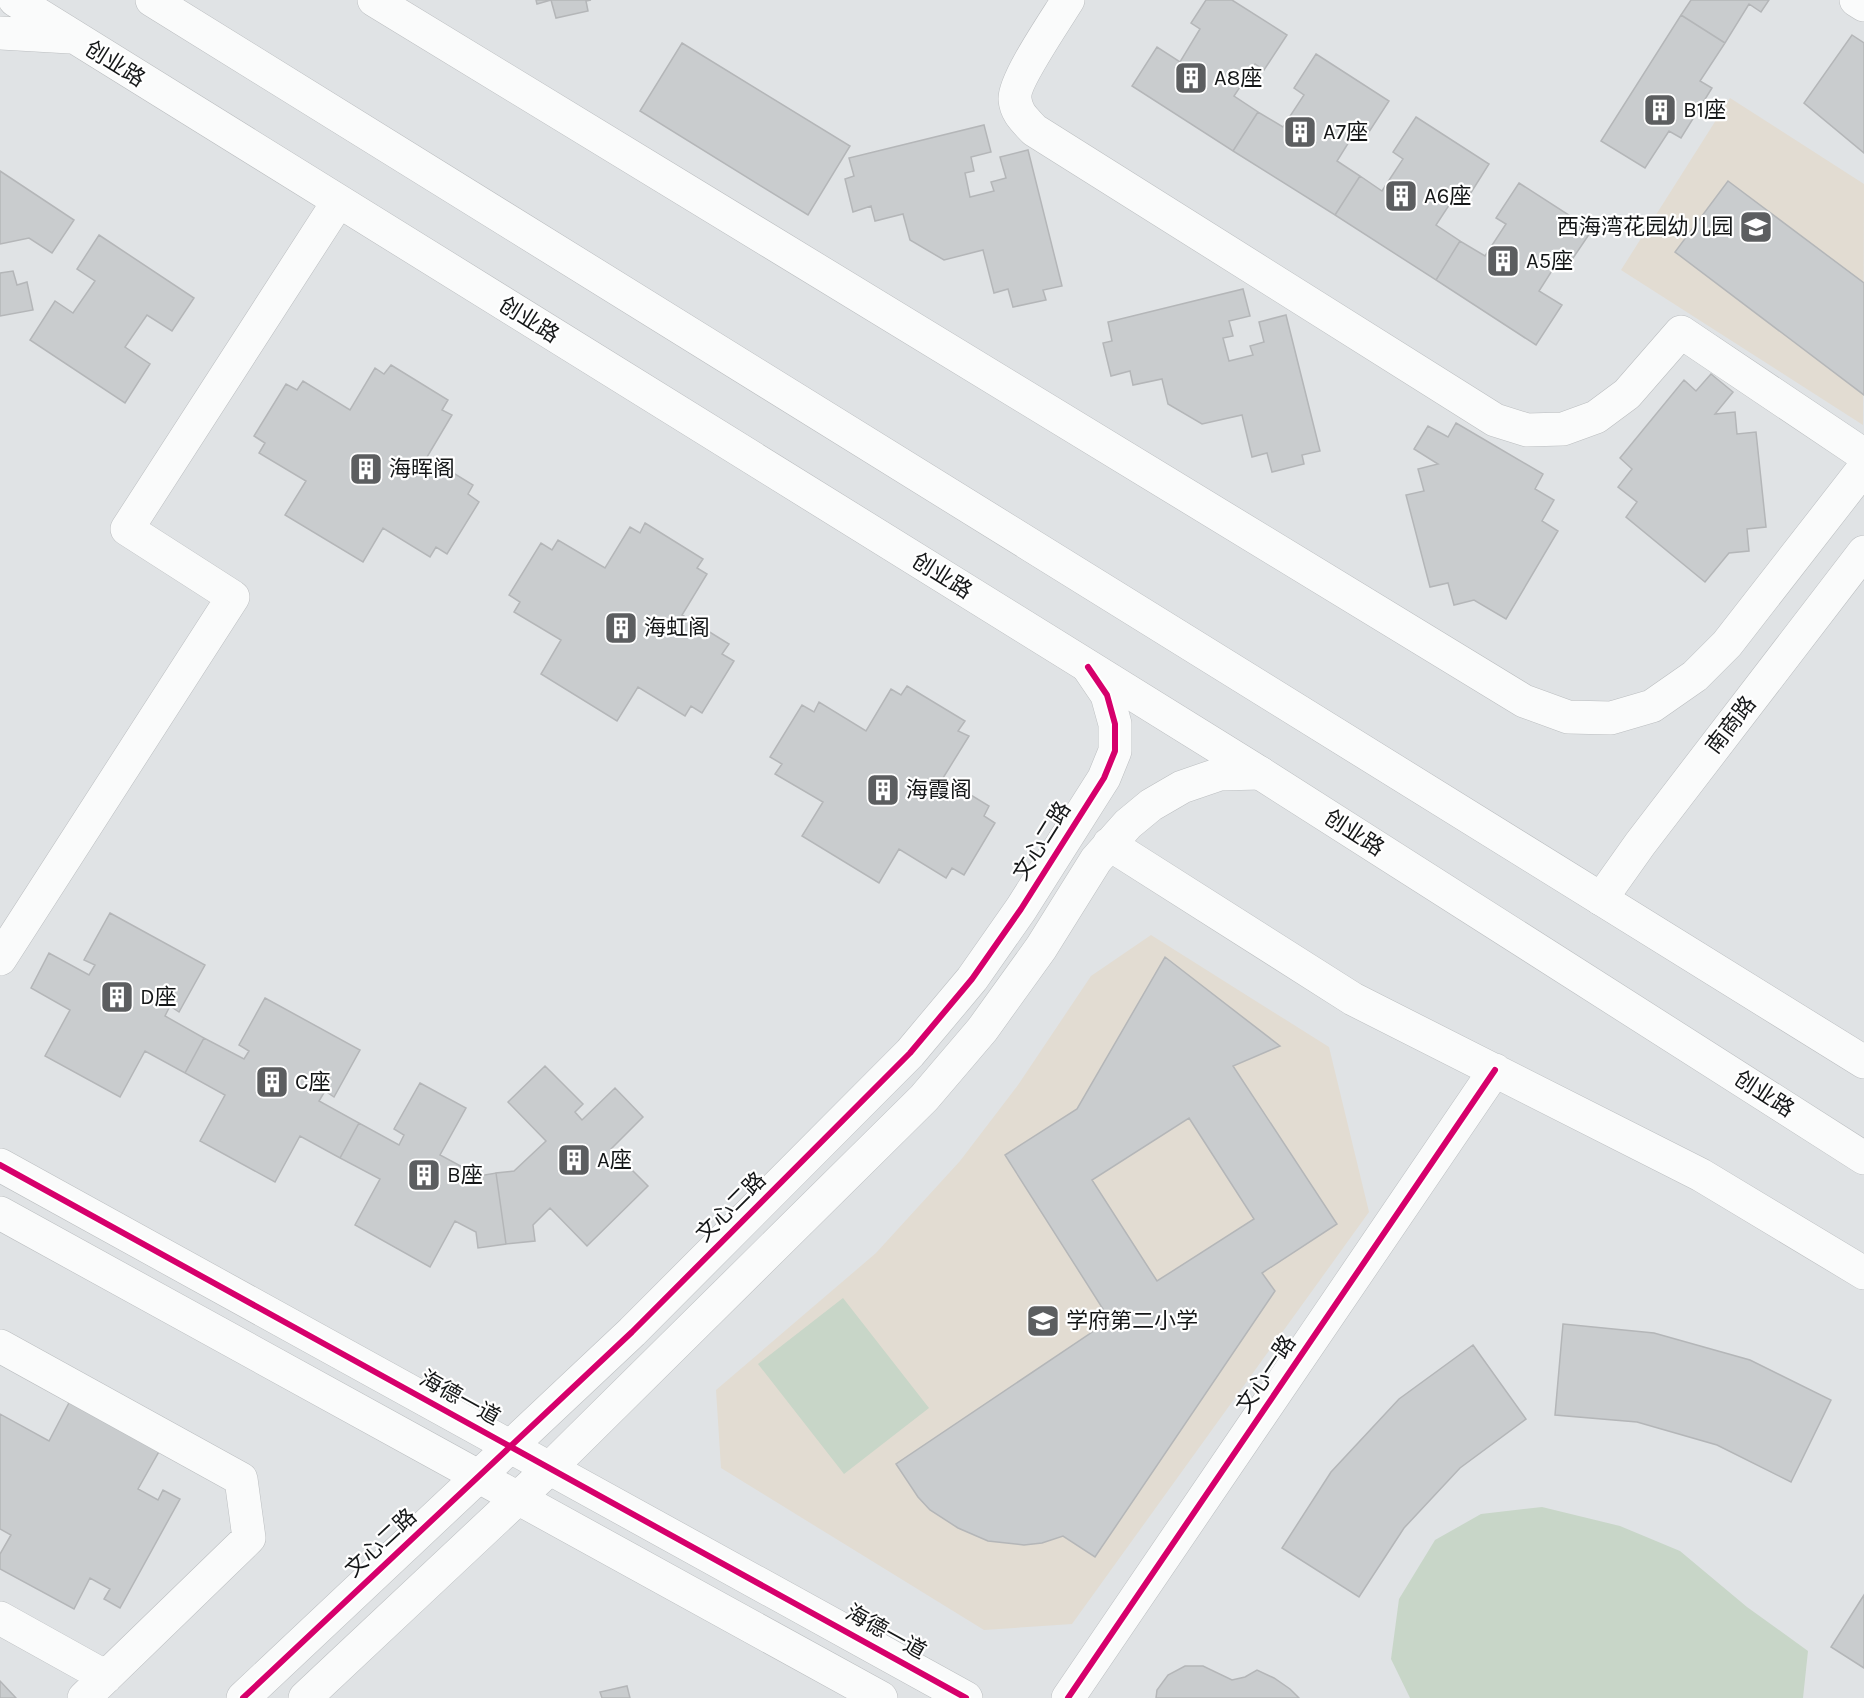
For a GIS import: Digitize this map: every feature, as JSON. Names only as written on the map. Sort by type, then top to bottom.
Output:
[{"type":"street","name":"创业路","points":[[15,0],[1260,773],[1864,1158]]},
{"type":"street","points":[[154,0],[1864,1062]]},
{"type":"street","points":[[374,0],[1524,701],[1568,717],[1611,718],[1652,706],[1695,676],[1727,644],[1864,468]]},
{"type":"street","points":[[1068,0],[1022,76],[1014,97],[1019,115],[1034,130],[1495,420],[1527,430],[1563,429],[1596,417],[1627,394],[1681,332],[1864,455]]},
{"type":"street","points":[[1856,0],[1864,5]]},
{"type":"street","points":[[0,33],[72,37]]},
{"type":"street","points":[[0,959],[233,597],[127,529],[338,202]]},
{"type":"street","name":"南商路","points":[[1601,899],[1640,844],[1864,552]]},
{"type":"street","name":"文心二路","points":[[243,1698],[632,1332],[910,1053],[972,979],[1021,909],[1104,778],[1115,751],[1115,724],[1107,695],[1088,667]]},
{"type":"street","points":[[305,1698],[550,1468],[924,1098],[988,1021],[1041,948],[1096,860],[1128,824],[1151,804],[1182,787],[1220,774],[1260,773]]},
{"type":"street","points":[[1109,844],[1353,999],[1701,1175],[1864,1274]]},
{"type":"street","name":"文心一路","points":[[1068,1698],[1495,1070]]},
{"type":"street","name":"海德一道","points":[[0,1165],[966,1698]]},
{"type":"street","points":[[0,1213],[881,1698]]},
{"type":"street","points":[[0,1346],[241,1479],[249,1538],[95,1687],[0,1618]]},
{"type":"shaded area","name":"西海湾花园幼儿园","points":[[1730,98],[1864,184],[1863,425],[1621,270]]},
{"type":"shaded area","name":"学府第二小学","points":[[1151,935],[1329,1047],[1369,1212],[1072,1624],[984,1630],[721,1468],[716,1390],[876,1253],[960,1161],[1018,1085],[1091,976]]},
{"type":"green space","points":[[843,1298],[929,1408],[844,1474],[758,1364]]},
{"type":"green space","points":[[1542,1507],[1620,1526],[1680,1551],[1747,1607],[1808,1651],[1803,1698],[1410,1698],[1391,1659],[1399,1599],[1435,1540],[1481,1514]]},
{"type":"building","points":[[536,0],[551,0],[537,4]]},
{"type":"building","points":[[551,0],[591,0],[586,1],[588,11],[556,18]]},
{"type":"building","name":"A8座","points":[[1206,0],[1232,0],[1287,35],[1264,70],[1255,64],[1234,96],[1258,112],[1233,151],[1132,86],[1157,47],[1180,62],[1200,29],[1191,23]]},
{"type":"building","points":[[1691,0],[1769,0],[1761,12],[1749,4],[1725,43],[1681,15]]},
{"type":"building","name":"B1座","points":[[1681,15],[1725,43],[1700,81],[1712,88],[1681,138],[1669,131],[1645,168],[1601,141]]},
{"type":"building","points":[[1852,35],[1864,43],[1864,153],[1804,103]]},
{"type":"building","points":[[682,43],[850,146],[808,215],[640,111]]},
{"type":"building","name":"A7座","points":[[1316,54],[1389,101],[1367,135],[1357,129],[1337,161],[1360,176],[1335,215],[1233,151],[1258,112],[1283,127],[1304,95],[1294,88]]},
{"type":"building","name":"A6座","points":[[1416,117],[1489,164],[1467,199],[1457,193],[1436,225],[1460,241],[1436,280],[1335,215],[1360,176],[1382,191],[1403,159],[1393,152]]},
{"type":"building","points":[[984,125],[991,152],[971,157],[974,171],[965,173],[970,197],[994,191],[991,182],[1006,178],[1000,157],[1028,150],[1062,286],[1043,290],[1046,300],[1013,307],[1008,289],[994,293],[983,250],[944,260],[910,240],[903,214],[875,221],[871,206],[853,212],[845,179],[854,176],[849,158]]},
{"type":"building","points":[[0,171],[74,220],[52,253],[29,238],[0,244]]},
{"type":"building","points":[[1728,181],[1864,283],[1864,395],[1675,252]]},
{"type":"building","name":"A5座","points":[[1519,183],[1592,230],[1569,264],[1560,258],[1539,291],[1562,305],[1536,345],[1436,280],[1460,241],[1485,256],[1506,224],[1496,218]]},
{"type":"building","points":[[99,235],[194,298],[172,331],[147,315],[125,347],[150,364],[125,403],[30,340],[55,301],[73,313],[95,281],[77,269]]},
{"type":"building","points":[[13,271],[17,285],[27,282],[33,310],[0,316],[0,273]]},
{"type":"building","points":[[1243,289],[1250,316],[1229,321],[1233,336],[1223,338],[1229,361],[1253,355],[1250,346],[1264,342],[1259,322],[1286,315],[1320,451],[1302,455],[1304,464],[1272,472],[1267,453],[1252,457],[1242,415],[1202,424],[1168,404],[1162,379],[1133,385],[1130,371],[1111,376],[1103,343],[1112,341],[1108,322]]},
{"type":"building","name":"海晖阁","points":[[391,365],[448,400],[442,410],[452,415],[427,457],[473,485],[468,494],[479,502],[447,554],[436,547],[430,557],[383,528],[363,562],[285,515],[306,481],[259,453],[265,443],[254,436],[286,384],[297,390],[303,381],[350,410],[375,368],[384,374]]},
{"type":"building","points":[[1711,374],[1733,392],[1715,414],[1735,412],[1737,434],[1756,432],[1766,527],[1747,529],[1749,551],[1729,553],[1705,582],[1626,517],[1637,502],[1618,487],[1632,469],[1620,458],[1684,380],[1696,391]]},
{"type":"building","points":[[1456,423],[1543,474],[1535,489],[1554,500],[1542,521],[1558,531],[1506,619],[1474,600],[1454,605],[1448,583],[1430,587],[1406,495],[1424,491],[1418,469],[1438,464],[1414,449],[1428,426],[1448,437]]},
{"type":"building","name":"海虹阁","points":[[645,523],[703,559],[697,568],[707,574],[682,615],[729,644],[722,654],[734,661],[702,713],[691,706],[685,716],[638,687],[617,721],[541,674],[561,640],[514,612],[520,602],[509,595],[541,543],[552,550],[558,540],[605,568],[630,527],[640,533]]},
{"type":"building","name":"海霞阁","points":[[907,686],[965,721],[958,731],[969,736],[943,778],[989,806],[984,816],[995,823],[964,875],[952,868],[946,878],[899,849],[879,883],[802,836],[823,802],[775,774],[782,764],[770,757],[802,705],[814,712],[819,702],[866,731],[891,689],[901,695]]},
{"type":"building","name":"D座","points":[[110,913],[205,965],[179,1012],[170,1006],[165,1016],[204,1038],[185,1073],[145,1051],[120,1097],[45,1056],[70,1010],[31,988],[49,953],[89,975],[95,965],[84,960]]},
{"type":"building","points":[[1165,957],[1280,1046],[1233,1066],[1337,1224],[1262,1273],[1275,1291],[1095,1557],[1063,1536],[1042,1543],[1024,1545],[988,1541],[958,1528],[930,1510],[918,1497],[896,1464],[1110,1320],[1005,1155],[1077,1109]],"holes":[[[1189,1118],[1254,1219],[1157,1281],[1092,1180]]]},
{"type":"building","name":"C座","points":[[265,998],[360,1050],[334,1097],[325,1091],[319,1101],[359,1123],[340,1158],[300,1136],[275,1182],[200,1141],[225,1095],[185,1073],[204,1038],[244,1059],[249,1051],[239,1045]]},
{"type":"building","name":"A座","points":[[545,1066],[583,1104],[575,1112],[582,1120],[615,1088],[643,1117],[611,1149],[648,1186],[587,1246],[550,1208],[533,1225],[535,1241],[506,1244],[496,1173],[514,1171],[546,1141],[508,1102]]},
{"type":"building","name":"B座","points":[[420,1083],[466,1108],[440,1155],[479,1176],[496,1173],[506,1244],[478,1248],[476,1232],[455,1221],[430,1267],[355,1225],[380,1179],[340,1158],[359,1123],[399,1145],[404,1135],[394,1129]]},
{"type":"building","points":[[1563,1324],[1654,1333],[1750,1360],[1831,1400],[1791,1482],[1717,1445],[1637,1422],[1555,1415]]},
{"type":"building","points":[[1473,1345],[1526,1419],[1460,1468],[1404,1528],[1359,1597],[1282,1548],[1331,1472],[1399,1399]]},
{"type":"building","points":[[71,1399],[161,1448],[138,1489],[158,1500],[163,1490],[180,1499],[120,1608],[104,1599],[110,1589],[90,1578],[74,1609],[0,1569],[0,1554],[11,1535],[0,1529],[0,1414],[49,1441]]},
{"type":"building","points":[[1864,1595],[1864,1668],[1831,1647]]},
{"type":"building","points":[[1185,1666],[1203,1666],[1232,1680],[1245,1677],[1257,1670],[1274,1678],[1299,1698],[1156,1698],[1157,1690],[1168,1675]]},
{"type":"building","points":[[0,1681],[16,1698],[0,1698]]},
{"type":"building","points":[[627,1686],[630,1698],[602,1698],[600,1692]]},
{"type":"cycle path","points":[[243,1698],[632,1332],[910,1053],[972,979],[1021,909],[1104,778],[1115,751],[1115,724],[1107,695],[1088,667]]},
{"type":"cycle path","points":[[1068,1698],[1495,1070]]},
{"type":"cycle path","points":[[0,1165],[966,1698]]},
{"type":"place","name":"A8座","points":[[1191,78]]},
{"type":"place","name":"B1座","points":[[1660,110]]},
{"type":"place","name":"A7座","points":[[1300,132]]},
{"type":"place","name":"A6座","points":[[1401,196]]},
{"type":"place","name":"西海湾花园幼儿园","points":[[1756,227]]},
{"type":"place","name":"A5座","points":[[1503,261]]},
{"type":"place","name":"海晖阁","points":[[366,469]]},
{"type":"place","name":"海虹阁","points":[[621,628]]},
{"type":"place","name":"海霞阁","points":[[883,790]]},
{"type":"place","name":"D座","points":[[117,997]]},
{"type":"place","name":"C座","points":[[272,1082]]},
{"type":"place","name":"A座","points":[[574,1160]]},
{"type":"place","name":"B座","points":[[424,1175]]},
{"type":"place","name":"学府第二小学","points":[[1043,1321]]}]
